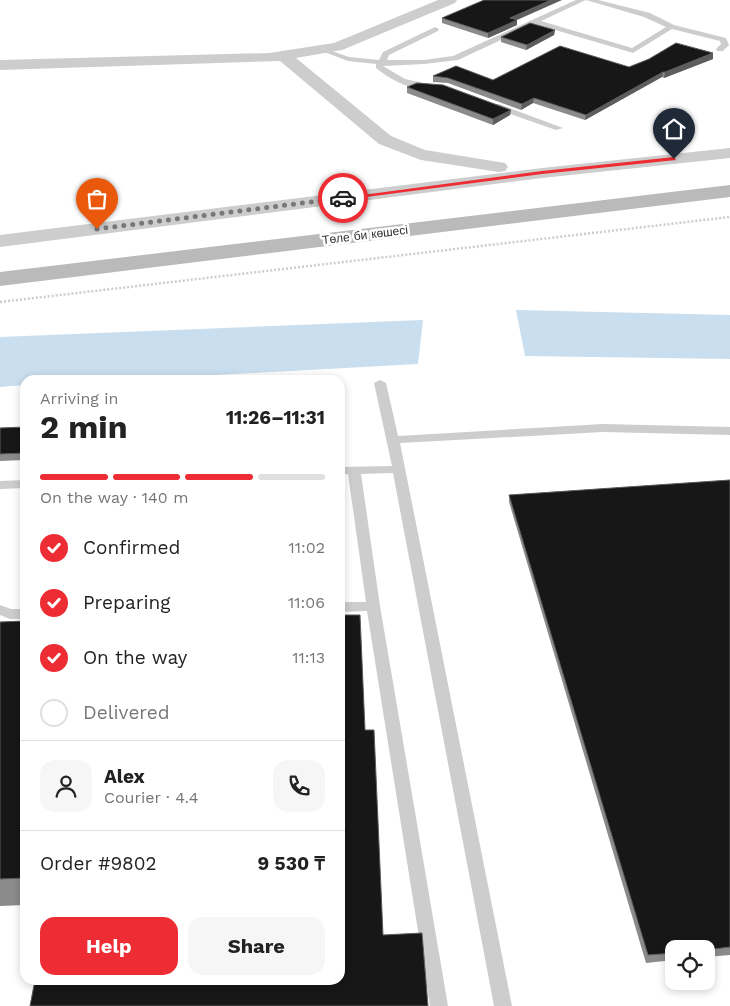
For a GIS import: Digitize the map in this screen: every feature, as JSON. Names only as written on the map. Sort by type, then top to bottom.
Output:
[{"type":"main road","name":"Төле би көшесі","points":[[0,279],[730,191]]},
{"type":"street","points":[[0,65],[270,58],[284,56],[337,47],[450,0]]},
{"type":"street","points":[[284,56],[385,140],[421,156],[499,167]]},
{"type":"street","points":[[0,241],[542,173],[730,153]]},
{"type":"lane","points":[[323,50],[348,59],[380,62],[424,62],[456,58],[582,0]]},
{"type":"lane","points":[[590,0],[647,15],[671,27],[723,40],[725,45],[720,48]]},
{"type":"lane","points":[[536,22],[633,51],[671,27]]},
{"type":"lane","points":[[435,29],[386,54],[379,66],[393,76],[424,87],[444,87]]},
{"type":"lane","points":[[489,103],[559,128]]},
{"type":"lane","points":[[380,383],[399,470],[503,1006]]},
{"type":"lane","points":[[393,440],[603,428],[730,431]]},
{"type":"lane","points":[[399,470],[347,471],[373,606],[439,1006]]},
{"type":"lane","points":[[0,485],[20,484]]},
{"type":"lane","points":[[345,607],[373,606]]},
{"type":"lane","points":[[0,610],[10,614],[20,614]]},
{"type":"path","points":[[0,302],[730,217]]},
{"type":"water","points":[[516,310],[730,315],[730,359],[525,356]]},
{"type":"water","points":[[423,320],[418,364],[217,375],[20,375],[20,385],[0,387],[0,337]]},
{"type":"building","points":[[484,0],[551,0],[510,18],[517,20],[488,33],[442,18]]},
{"type":"building","points":[[530,23],[555,30],[527,45],[501,37]]},
{"type":"building","points":[[676,43],[713,53],[663,72],[586,115],[534,98],[522,104],[448,78],[433,76],[456,66],[493,80],[560,46],[629,67],[649,59]]},
{"type":"building","points":[[417,83],[443,85],[511,110],[493,119],[407,87]]},
{"type":"building","points":[[20,427],[20,453],[0,454],[0,428]]},
{"type":"building","points":[[730,480],[730,947],[715,949],[715,940],[665,940],[665,954],[648,955],[509,495]]},
{"type":"building","points":[[345,615],[360,615],[365,730],[374,730],[383,935],[422,933],[428,1006],[30,1006],[34,985],[345,985]]},
{"type":"building","points":[[20,621],[20,878],[0,879],[0,622]]},
{"type":"way so far","points":[[97,229],[343,198]]},
{"type":"route","points":[[343,198],[542,173],[674,159]]}]
